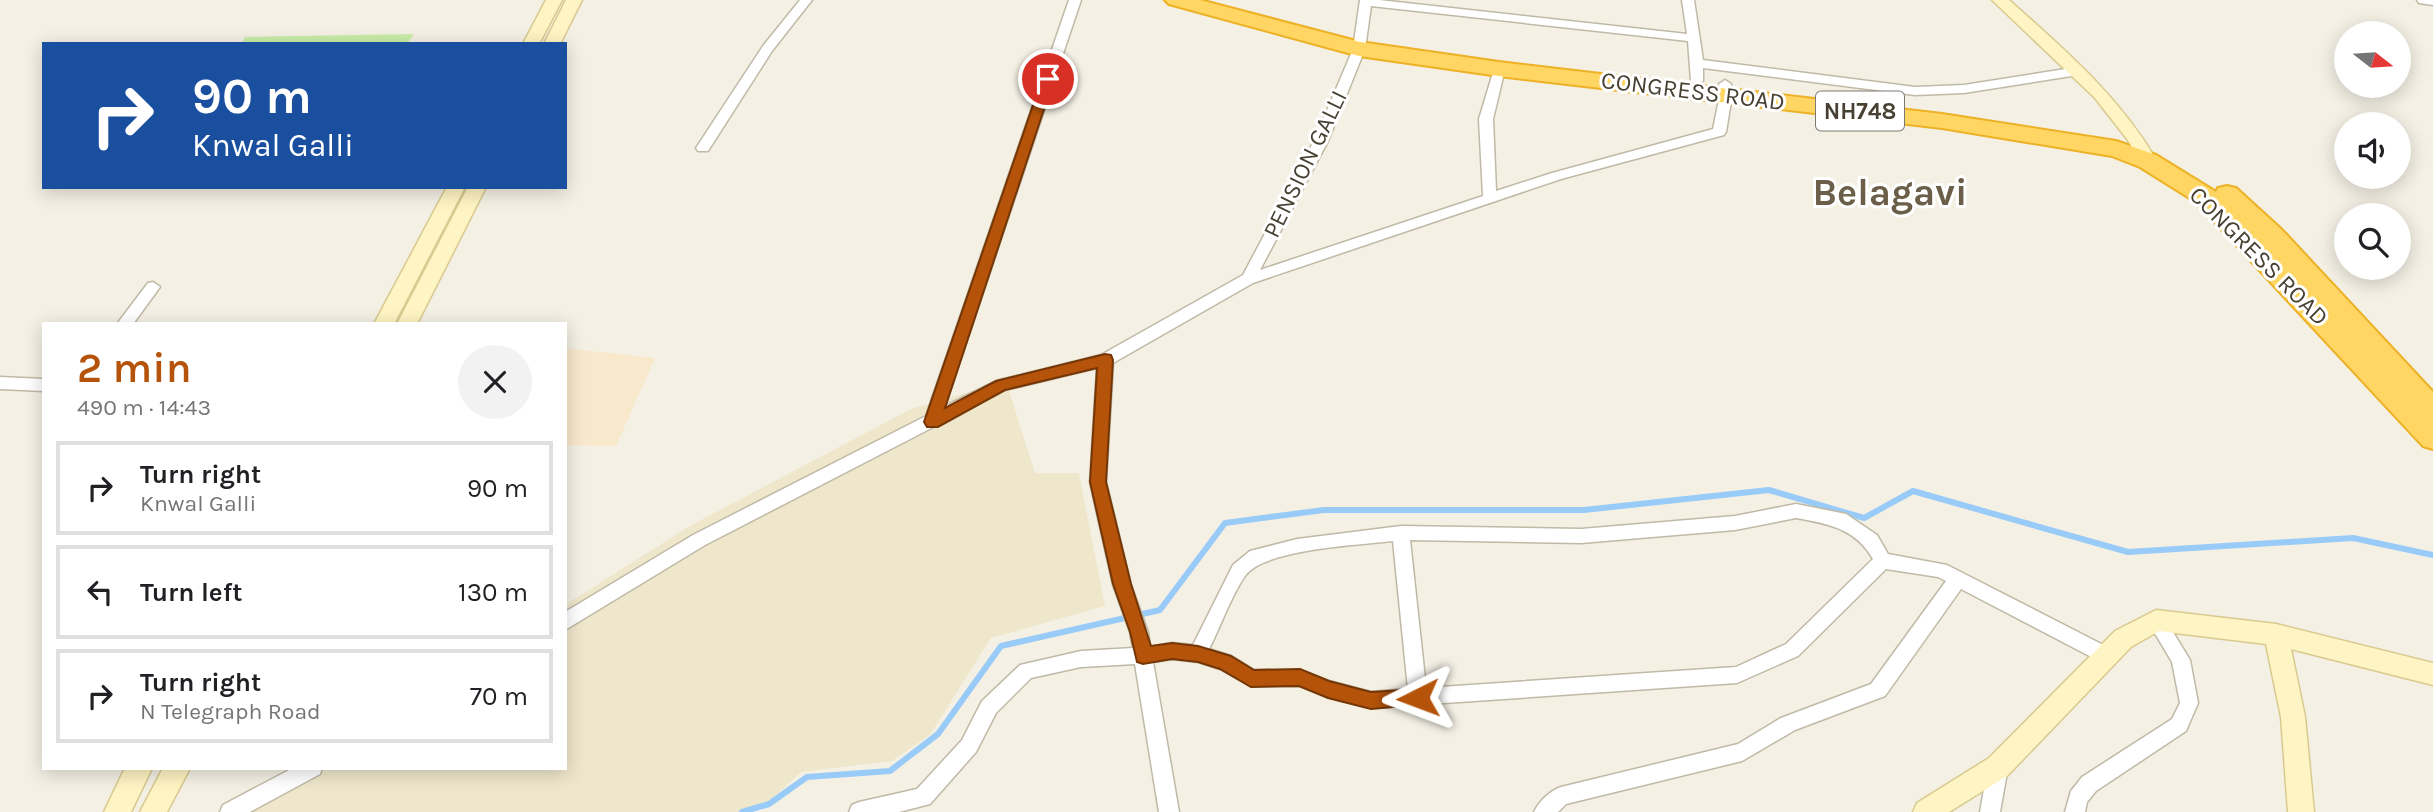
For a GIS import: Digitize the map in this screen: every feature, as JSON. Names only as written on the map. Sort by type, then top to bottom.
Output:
[{"type":"highway","name":"CONGRESS ROAD","points":[[1177,0],[1361,44],[1499,69],[1726,89],[2143,152],[2186,166],[2241,204],[2433,411]]},
{"type":"highway","name":"CONGRESS ROAD","points":[[1215,0],[1361,44],[1486,58],[1698,72],[1726,89]]},
{"type":"highway","name":"CONGRESS ROAD","points":[[2143,152],[2206,196],[2433,439]]},
{"type":"street","points":[[532,42],[554,0]]},
{"type":"street","points":[[553,42],[573,0]]},
{"type":"street","points":[[704,148],[767,49],[806,0]]},
{"type":"street","points":[[932,422],[1075,0]]},
{"type":"street","points":[[1688,0],[1691,38],[1698,72],[1915,91],[1964,89],[2078,71]]},
{"type":"street","points":[[2000,0],[2078,71],[2121,119],[2143,152]]},
{"type":"street","points":[[2423,0],[2433,1]]},
{"type":"street","points":[[1365,1],[1691,38]]},
{"type":"street","name":"PENSION GALLI","points":[[1248,279],[1321,141],[1361,44],[1365,1]]},
{"type":"street","points":[[545,17],[566,16]]},
{"type":"street","points":[[1490,200],[1486,119],[1499,69]]},
{"type":"street","points":[[567,621],[699,540],[1001,385],[1105,360],[1248,279],[1557,176],[1718,132],[1726,89]]},
{"type":"street","points":[[385,322],[455,189]]},
{"type":"street","points":[[408,322],[476,189]]},
{"type":"street","points":[[126,322],[153,287]]},
{"type":"street","points":[[1105,360],[1098,482],[1122,584],[1139,632],[1169,812]]},
{"type":"street","points":[[0,383],[42,385]]},
{"type":"street","points":[[1198,654],[1239,570],[1256,556],[1297,546],[1401,533],[1581,536],[1735,523],[1796,511],[1840,519],[1871,540],[1882,561]]},
{"type":"street","points":[[1401,533],[1418,698]]},
{"type":"street","points":[[1882,561],[1941,570],[2107,656]]},
{"type":"street","points":[[859,812],[923,797],[969,746],[989,707],[1026,671],[1081,659],[1143,656],[1172,651],[1198,654],[1225,662],[1251,678],[1300,678],[1328,690],[1371,701],[1737,675],[1792,650],[1882,561]]},
{"type":"street","points":[[1544,812],[1561,796],[1742,752],[1788,724],[1878,690],[1958,579]]},
{"type":"street","points":[[2075,812],[2078,798],[2089,784],[2179,725],[2189,703],[2181,660],[2156,620]]},
{"type":"street","points":[[1926,812],[1998,767],[2123,639],[2156,620],[2276,635],[2433,674]]},
{"type":"street","points":[[2276,635],[2293,716],[2301,812]]},
{"type":"street","points":[[1990,812],[1998,767]]},
{"type":"street","points":[[117,812],[138,770]]},
{"type":"street","points":[[153,812],[176,770]]},
{"type":"street","points":[[230,812],[309,770]]},
{"type":"shaded area","points":[[567,348],[655,358],[616,446],[567,445]]},
{"type":"shaded area","points":[[1006,381],[1035,473],[1079,473],[1105,606],[991,638],[930,735],[892,761],[801,772],[764,806],[744,812],[246,812],[306,770],[567,770],[567,604],[688,527],[911,409]]},
{"type":"green space","points":[[414,34],[408,42],[243,42],[245,37]]},
{"type":"waterway","points":[[742,812],[769,804],[807,777],[890,771],[938,734],[1001,646],[1160,610],[1225,523],[1324,510],[1584,510],[1769,490],[1864,518],[1913,491],[2128,552],[2353,538],[2433,555]]},
{"type":"district","name":"Belagavi","points":[[1890,192]]},
{"type":"route","points":[[1048,79],[932,422],[1001,385],[1105,360],[1098,482],[1122,584],[1139,632],[1143,656],[1172,651],[1198,654],[1225,662],[1251,678],[1300,678],[1328,690],[1371,701],[1418,698]]}]
